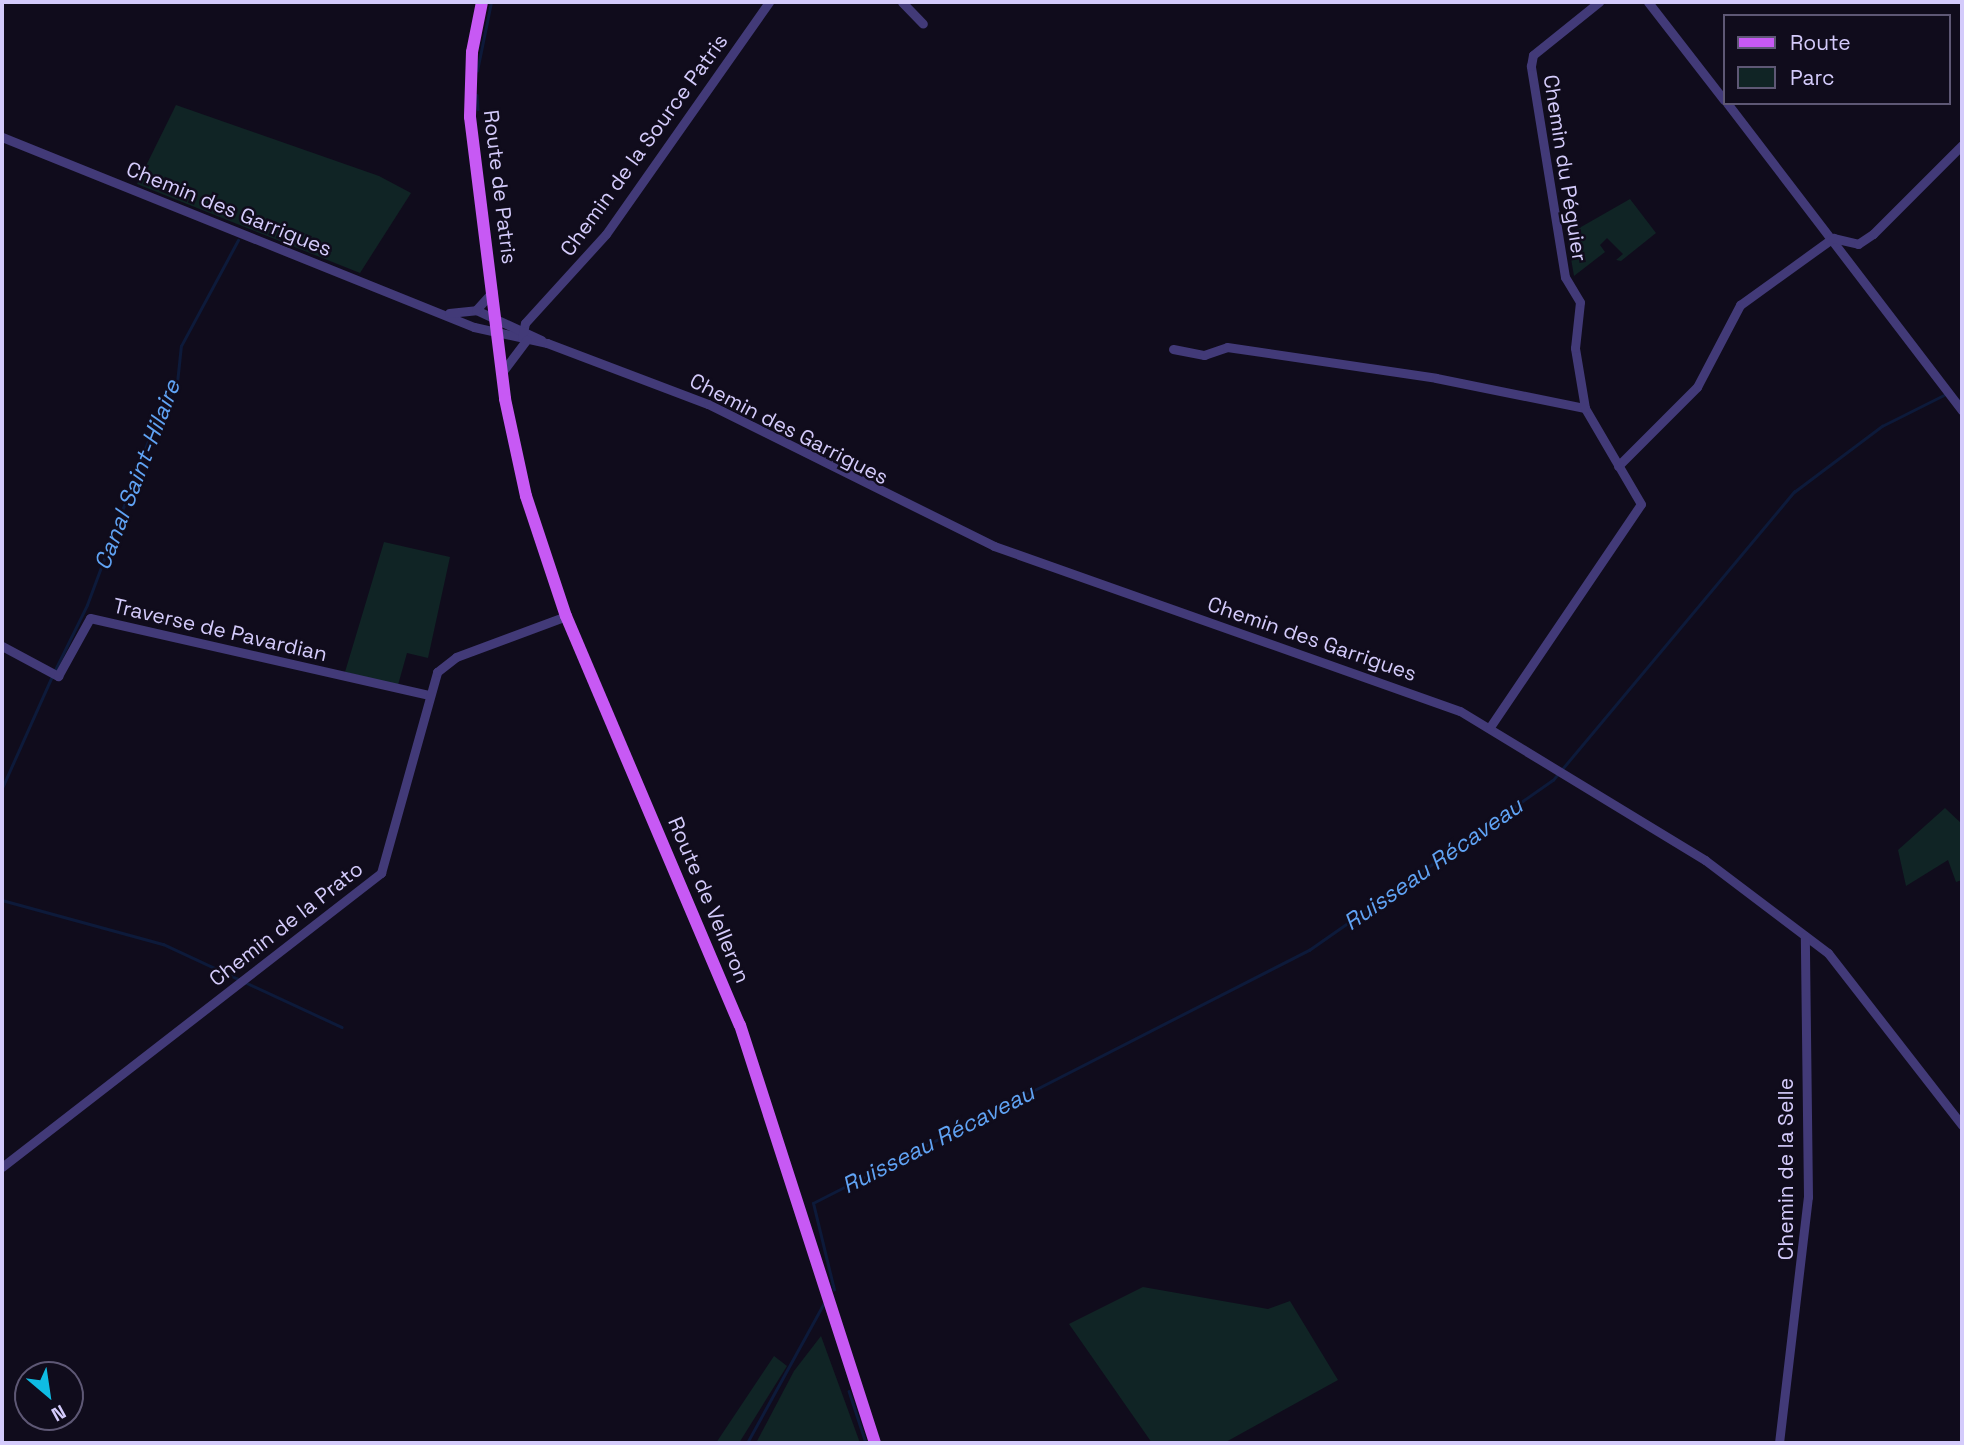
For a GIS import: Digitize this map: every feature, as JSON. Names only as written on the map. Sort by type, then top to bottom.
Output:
[{"type":"main road","name":"Route de Patris","points":[[482,2],[472,52],[470,117],[494,290],[502,377]]},
{"type":"main road","name":"Route de Velleron","points":[[502,377],[517,465],[566,616],[740,1025],[874,1443]]},
{"type":"street","name":"Chemin de la Source Patris","points":[[523,335],[606,234],[769,2]]},
{"type":"street","points":[[902,2],[923,23]]},
{"type":"street","name":"Chemin du Péguier","points":[[1490,727],[1639,510],[1638,493],[1618,466],[1585,408],[1575,348],[1580,302],[1565,277],[1530,59],[1599,2]]},
{"type":"street","points":[[1648,2],[1722,97]]},
{"type":"street","points":[[1728,105],[1833,238],[1962,410]]},
{"type":"street","name":"Chemin des Garrigues","points":[[2,137],[444,313],[497,332],[523,335],[547,343],[708,404],[994,546],[1428,697],[1490,727],[1705,860],[1828,953],[1962,1125]]},
{"type":"street","points":[[1618,466],[1697,387],[1740,305],[1833,238],[1858,244],[1873,234],[1962,145]]},
{"type":"street","points":[[476,310],[494,290]]},
{"type":"street","name":"Chemin des Garrigues","points":[[444,313],[476,310],[496,317],[523,335]]},
{"type":"street","points":[[502,377],[512,351],[523,335]]},
{"type":"street","points":[[1173,349],[1204,355],[1227,348],[1436,378],[1585,408]]},
{"type":"street","name":"Chemin de la Prato","points":[[2,1167],[381,873],[428,695],[437,672],[456,657],[566,616]]},
{"type":"street","name":"Traverse de Pavardian","points":[[2,646],[58,676],[90,618],[428,695]]},
{"type":"street","name":"Chemin de la Selle","points":[[1779,1443],[1808,1197],[1805,936]]},
{"type":"green space","points":[[176,105],[379,176],[411,193],[360,273],[137,184]]},
{"type":"green space","points":[[1630,199],[1656,233],[1621,261],[1616,260],[1623,254],[1607,238],[1600,245],[1605,252],[1574,276],[1567,235]]},
{"type":"green space","points":[[384,542],[450,557],[428,658],[407,653],[398,685],[345,672]]},
{"type":"green space","points":[[1945,808],[1962,824],[1962,880],[1956,882],[1948,860],[1906,886],[1898,850]]},
{"type":"green space","points":[[1143,1287],[1268,1309],[1290,1301],[1338,1380],[1224,1443],[1152,1443],[1069,1324]]},
{"type":"green space","points":[[821,1336],[860,1443],[756,1443],[794,1371]]},
{"type":"green space","points":[[774,1356],[787,1366],[739,1443],[716,1443]]},
{"type":"waterway","points":[[477,71],[491,2]]},
{"type":"waterway","points":[[477,95],[478,109]]},
{"type":"waterway","name":"Canal Saint-Hilaire","points":[[55,670],[87,605],[158,414],[177,383],[181,346],[238,240]]},
{"type":"waterway","name":"Ruisseau Récaveau","points":[[834,1290],[813,1203],[1309,950],[1553,780],[1794,492],[1882,426],[1946,394]]},
{"type":"waterway","name":"Canal Saint-Hilaire","points":[[2,788],[52,676]]},
{"type":"waterway","points":[[2,900],[163,944],[342,1027]]},
{"type":"waterway","points":[[747,1443],[823,1305]]},
{"type":"waterway","points":[[849,1391],[866,1443]]}]
